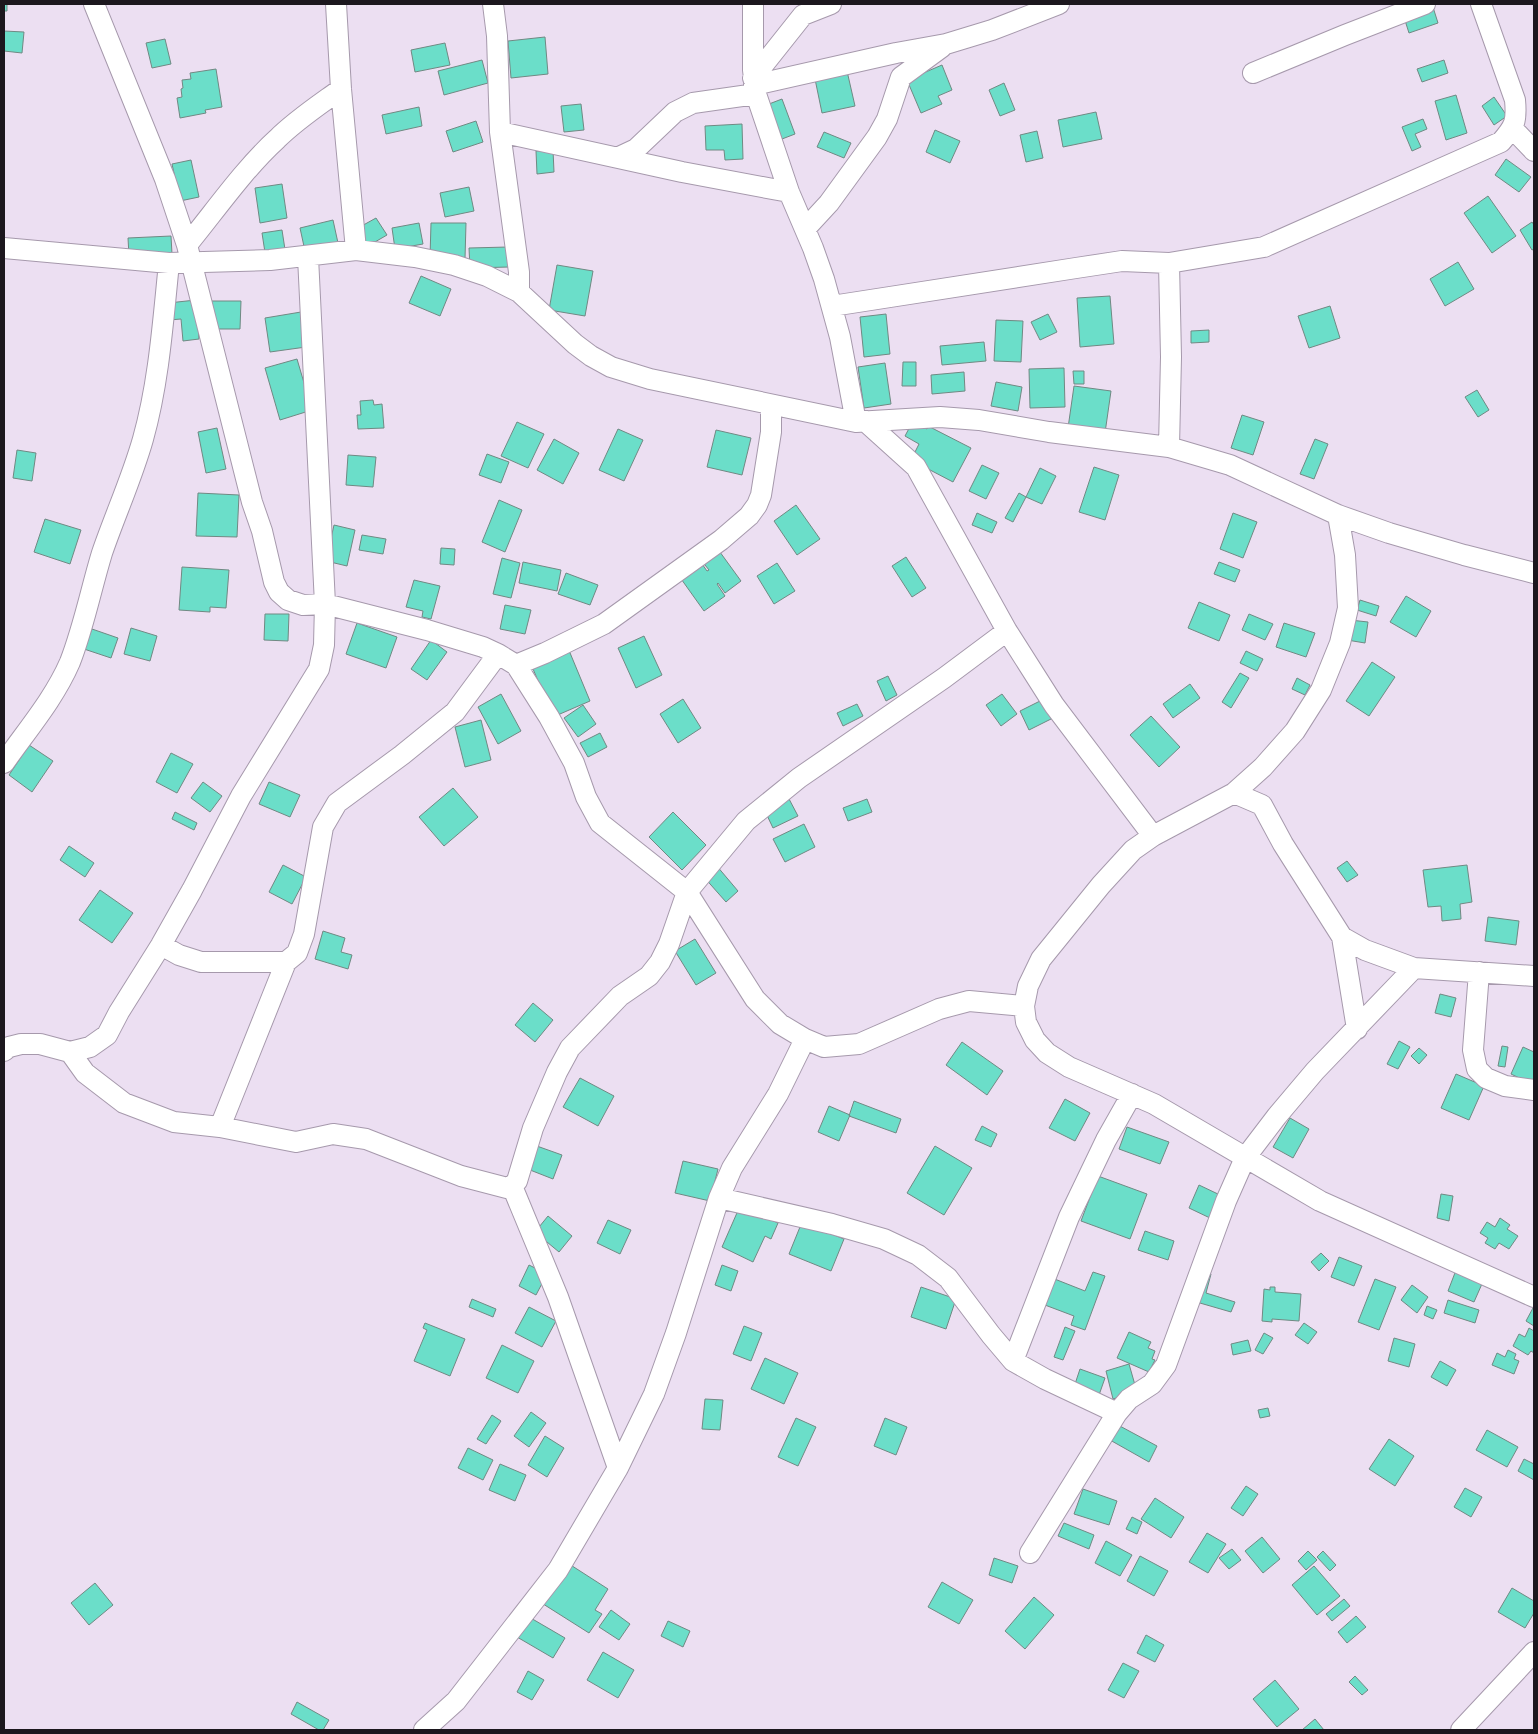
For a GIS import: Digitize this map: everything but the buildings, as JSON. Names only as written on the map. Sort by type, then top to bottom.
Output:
[{"type":"street","points":[[94,4],[165,179],[189,254],[252,502],[262,532],[274,582],[279,592],[288,600],[303,605],[325,604],[427,630],[483,647],[516,665],[549,717],[574,763],[586,797],[600,823],[687,892],[756,999],[780,1024],[805,1039],[824,1047],[859,1044],[939,1009],[969,1001],[1024,1006]]},
{"type":"street","points":[[336,4],[341,89],[356,250]]},
{"type":"street","points":[[493,4],[497,36],[500,132],[519,272],[519,292]]},
{"type":"street","points":[[753,4],[754,86],[789,192],[813,248],[832,306],[861,422],[916,467],[1007,631],[1054,705],[1153,836]]},
{"type":"street","points":[[754,86],[803,15],[831,4]]},
{"type":"street","points":[[619,157],[636,149],[675,112],[693,103],[754,86],[896,53],[946,44],[992,30],[1059,4]]},
{"type":"street","points":[[1253,73],[1345,34],[1425,4]]},
{"type":"street","points":[[832,306],[1122,261],[1169,263],[1264,247],[1501,142],[1513,129],[1517,117],[1515,100],[1481,4]]},
{"type":"street","points":[[805,229],[830,203],[877,137],[893,105],[901,77],[946,44]]},
{"type":"street","points":[[189,254],[255,161],[300,119],[341,89]]},
{"type":"street","points":[[1513,129],[1534,151]]},
{"type":"street","points":[[500,132],[682,172],[789,192]]},
{"type":"street","points":[[4,248],[169,263],[189,254],[270,260],[356,250],[415,257],[454,265],[487,276],[519,292],[575,344],[591,356],[611,367],[650,379],[861,422],[940,417],[979,420],[1049,432],[1169,447],[1230,465],[1338,515],[1388,533],[1464,555],[1534,572]]},
{"type":"street","points":[[5,1044],[40,1044],[70,1052],[90,1047],[107,1035],[192,890],[241,796],[319,669],[324,645],[325,604],[308,257]]},
{"type":"street","points":[[4,763],[41,713],[53,692],[69,662],[86,613],[102,556],[143,438],[155,376],[169,263]]},
{"type":"street","points":[[1169,263],[1171,357],[1169,447]]},
{"type":"street","points":[[516,665],[604,624],[721,540],[749,516],[757,506],[761,495],[771,432],[771,405]]},
{"type":"street","points":[[1338,515],[1345,555],[1348,608],[1340,643],[1321,690],[1295,731],[1263,768],[1234,793],[1153,836],[1133,850],[1101,885],[1041,959],[1028,986],[1024,1006],[1026,1022],[1035,1040],[1048,1053],[1069,1067],[1162,1109],[1320,1201],[1534,1298]]},
{"type":"street","points":[[70,1052],[85,1073],[124,1104],[174,1122],[220,1127],[296,1142],[333,1134],[366,1139],[461,1176],[507,1188],[512,1186],[517,1181],[533,1128],[557,1072],[570,1048],[620,996],[649,976],[660,962],[669,944],[687,892],[746,821],[799,778],[944,678],[1007,631]]},
{"type":"street","points":[[220,1127],[286,962],[297,953],[304,934],[323,827],[337,803],[402,755],[455,712],[498,654]]},
{"type":"street","points":[[1263,768],[1262,805],[1283,844],[1342,937],[1357,1029]]},
{"type":"street","points":[[1234,793],[1262,805]]},
{"type":"street","points":[[1342,937],[1365,950],[1414,968],[1534,976]]},
{"type":"street","points":[[161,945],[179,955],[201,962],[286,962]]},
{"type":"street","points":[[1030,1553],[1117,1413],[1130,1399],[1152,1384],[1166,1366],[1226,1201],[1245,1158],[1315,1071],[1414,968]]},
{"type":"street","points":[[1479,972],[1473,1050],[1477,1070],[1486,1078],[1505,1086],[1534,1090]]},
{"type":"street","points":[[424,1730],[456,1701],[558,1570],[618,1468],[654,1394],[676,1333],[719,1198],[732,1168],[778,1094],[805,1039]]},
{"type":"street","points":[[1013,1361],[1069,1218],[1106,1140],[1132,1094]]},
{"type":"street","points":[[512,1186],[558,1298],[618,1468]]},
{"type":"street","points":[[719,1198],[832,1224],[884,1239],[918,1255],[948,1278],[990,1335],[1013,1361],[1045,1379],[1117,1413]]},
{"type":"street","points":[[1461,1730],[1534,1652]]}]
